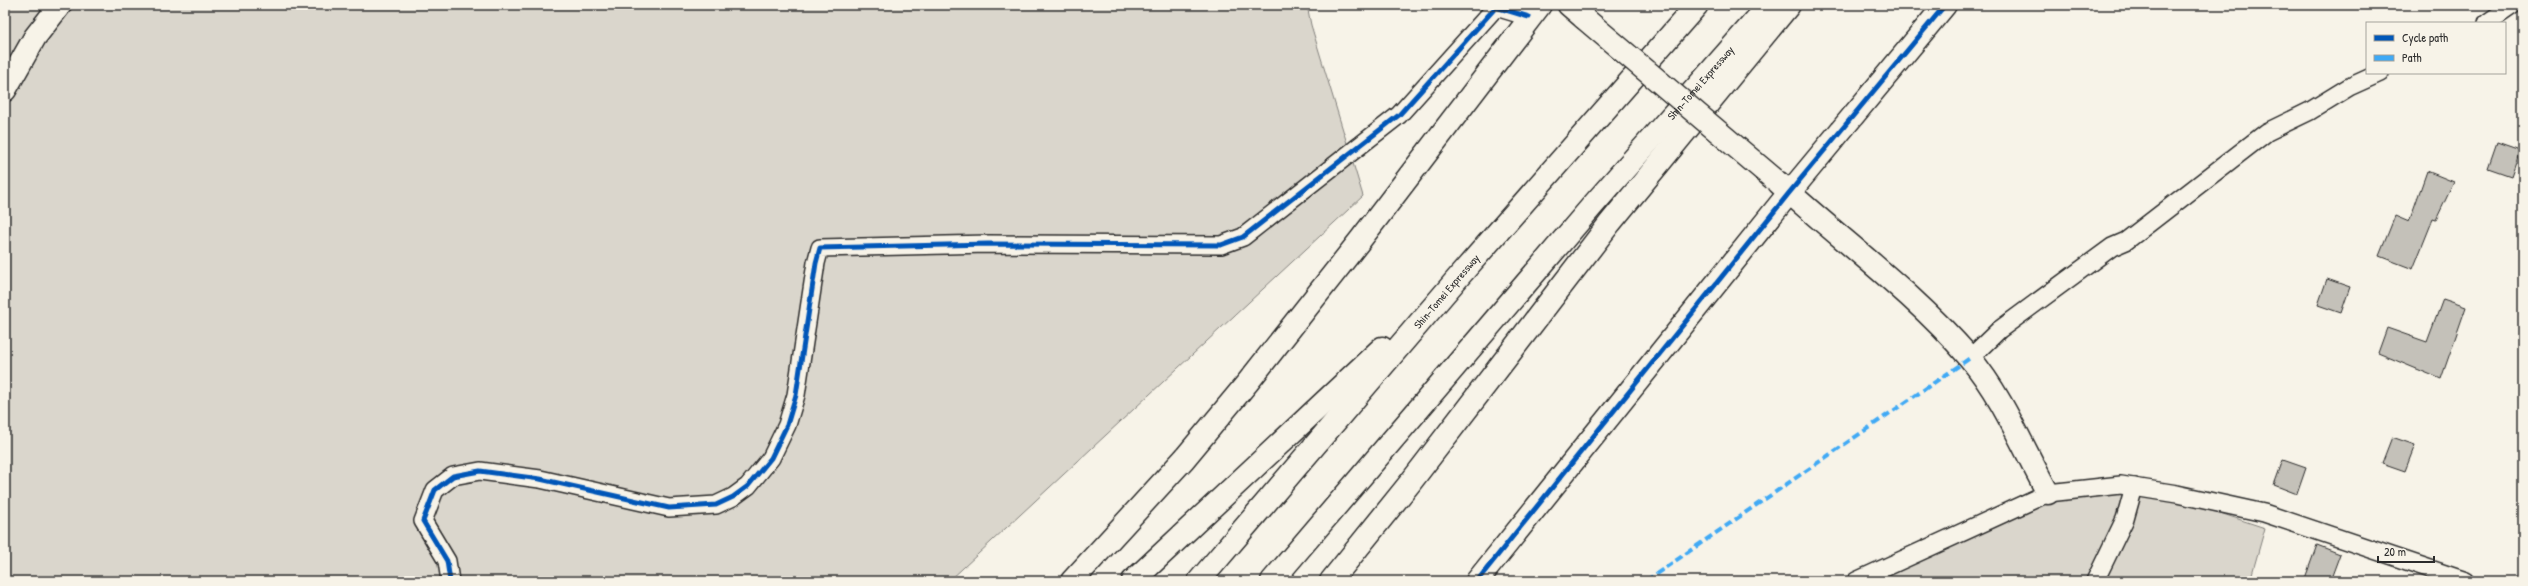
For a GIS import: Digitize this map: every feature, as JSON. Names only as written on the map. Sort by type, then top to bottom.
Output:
[{"type":"main road","points":[[5,90],[35,37],[60,5]]},
{"type":"main road","name":"Shin-Tomei Expressway","points":[[1198,581],[1462,273],[1697,5]]},
{"type":"main road","name":"Shin-Tomei Expressway","points":[[1272,581],[1593,205],[1769,5]]},
{"type":"main road","points":[[1331,581],[1410,483],[1610,223],[1789,5]]},
{"type":"main road","points":[[1477,581],[1790,193],[1945,5]]},
{"type":"main road","points":[[1072,581],[1184,459],[1248,382],[1362,239],[1535,11]]},
{"type":"main road","points":[[1577,11],[1891,281],[1970,358],[2019,436],[2048,493]]},
{"type":"main road","points":[[1133,581],[1462,273]]},
{"type":"street","points":[[2488,22],[2513,5]]},
{"type":"street","points":[[450,581],[447,561],[424,521],[435,490],[453,476],[480,471],[532,478],[669,508],[716,505],[733,497],[748,486],[772,458],[787,425],[796,395],[816,263],[820,248],[988,244],[1221,244],[1243,237],[1399,115],[1496,7],[1535,11]]},
{"type":"street","points":[[1970,358],[1999,330],[2112,247],[2126,241],[2267,132],[2310,111],[2349,87],[2378,74]]},
{"type":"street","points":[[1856,581],[2048,493],[2121,485],[2177,494],[2264,513],[2466,581]]},
{"type":"street","points":[[2095,581],[2124,519],[2134,487]]},
{"type":"shaded area","points":[[5,5],[1307,5],[1311,25],[1363,196],[949,581],[5,581]]},
{"type":"shaded area","points":[[2148,489],[2265,528],[2250,581],[1855,581],[2041,496]]},
{"type":"building","points":[[2497,142],[2520,150],[2511,176],[2488,168]]},
{"type":"building","points":[[2427,171],[2454,182],[2436,220],[2433,219],[2413,269],[2379,256],[2395,216],[2409,222]]},
{"type":"building","points":[[2327,279],[2350,287],[2341,313],[2318,305]]},
{"type":"building","points":[[2443,299],[2466,307],[2441,379],[2378,353],[2387,328],[2427,342]]},
{"type":"building","points":[[2392,437],[2415,445],[2405,471],[2382,463]]},
{"type":"building","points":[[2283,460],[2306,468],[2297,494],[2274,485]]},
{"type":"building","points":[[2317,545],[2340,554],[2330,581],[2304,581]]},
{"type":"marked path","points":[[1646,581],[1970,358]]},
{"type":"cycle path","points":[[1477,581],[1789,193],[1945,5]]},
{"type":"cycle path","points":[[450,581],[447,561],[423,521],[435,490],[453,476],[480,471],[540,479],[669,508],[716,505],[733,497],[748,486],[771,458],[787,425],[796,395],[816,263],[820,248],[988,244],[1221,245],[1243,237],[1399,115],[1496,7],[1529,17]]}]
